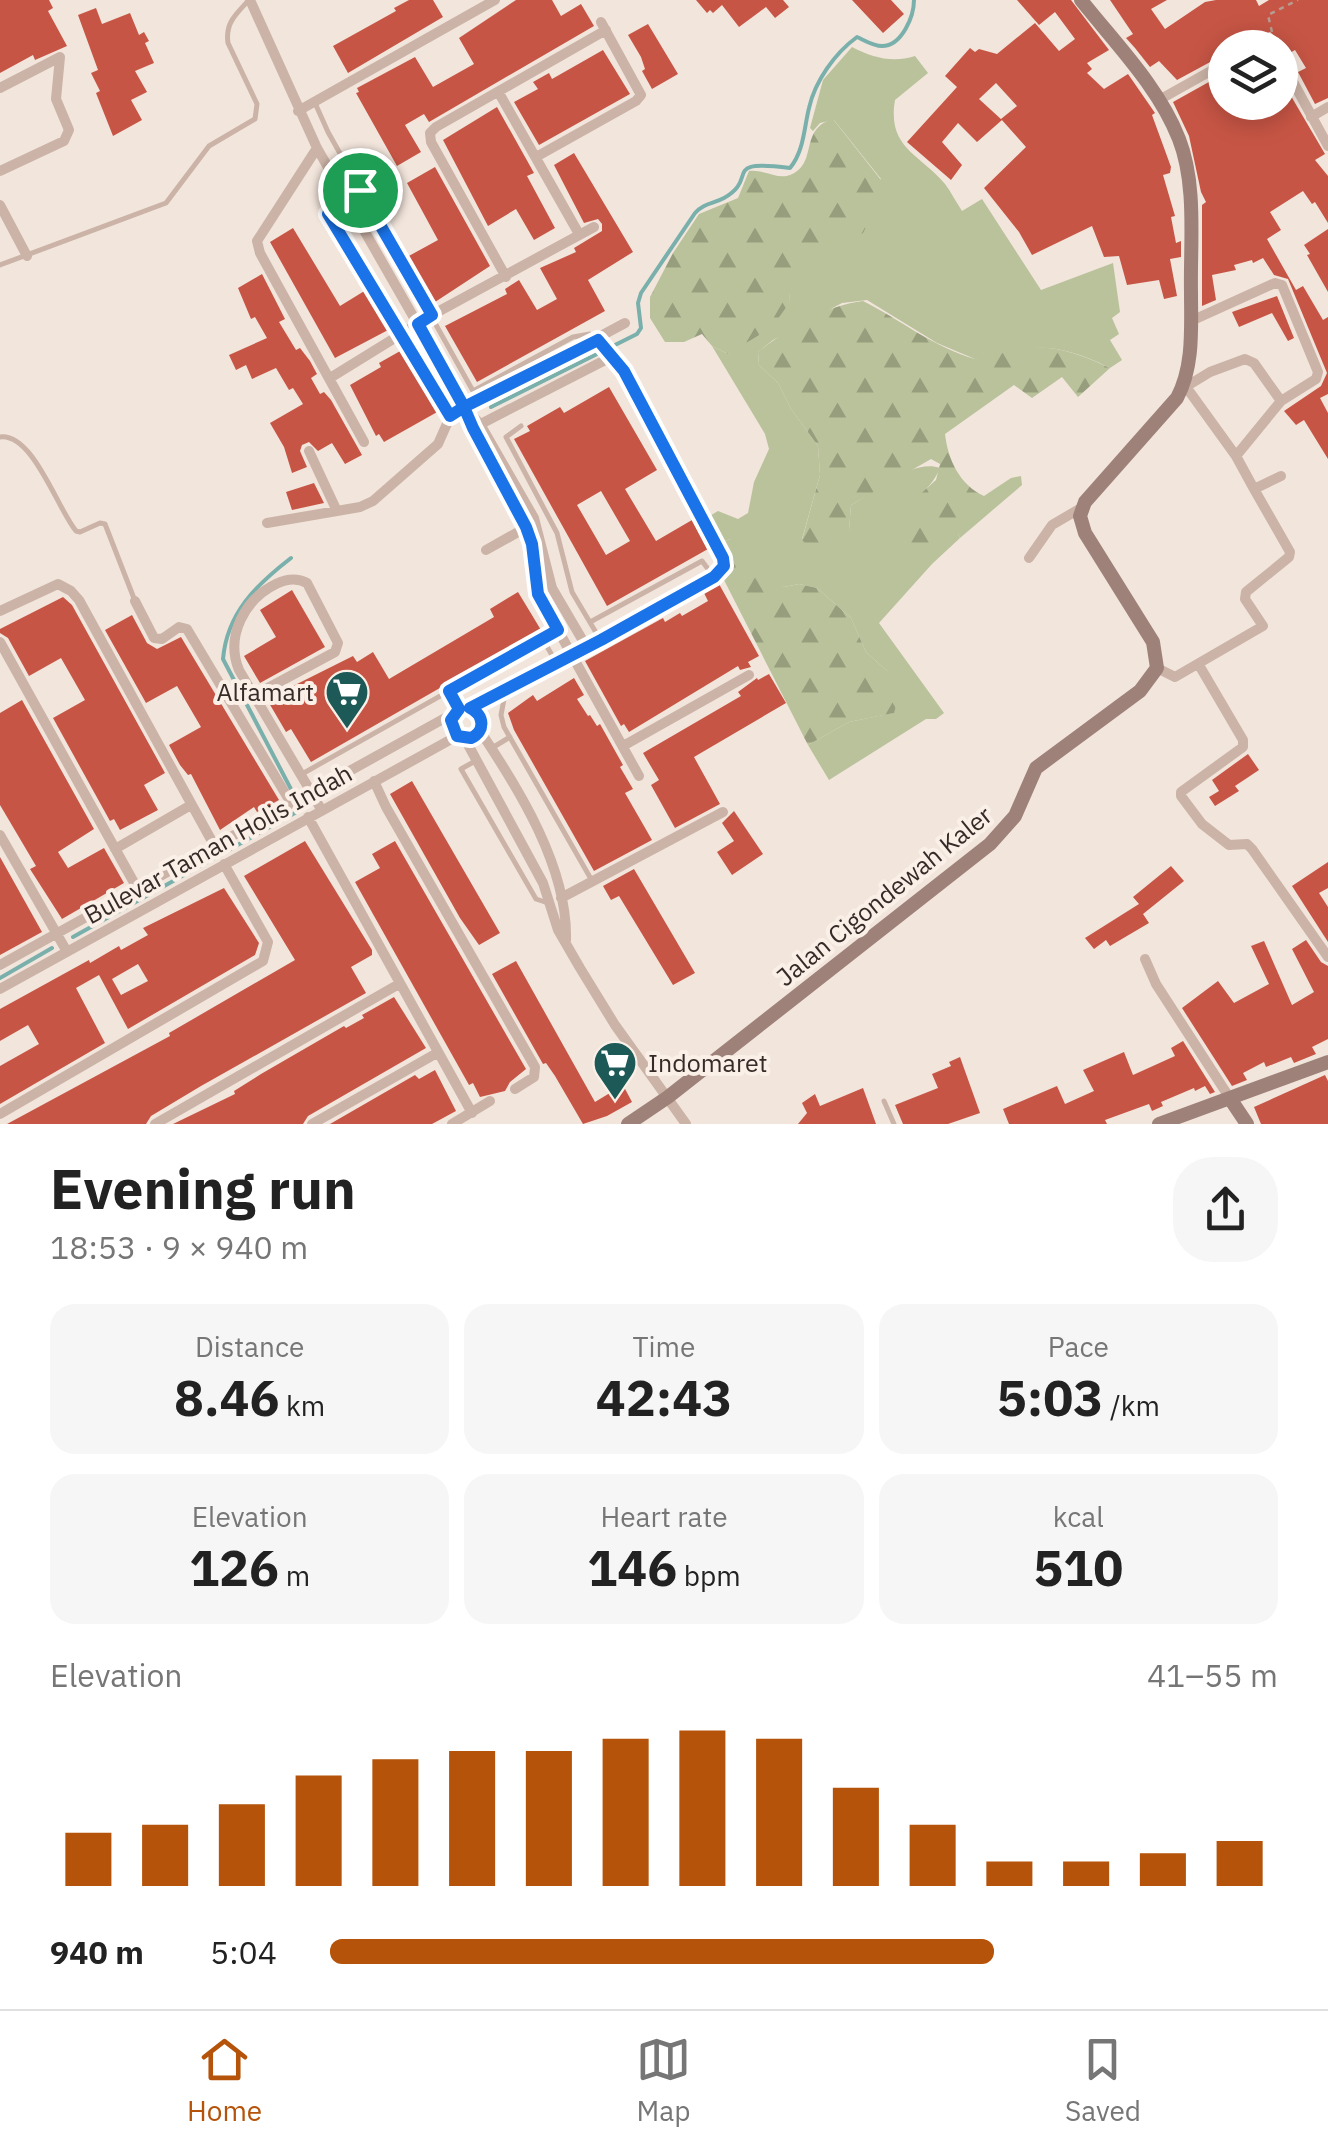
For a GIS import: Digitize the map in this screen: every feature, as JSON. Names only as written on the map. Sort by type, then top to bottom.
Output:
[{"type":"main road","points":[[1082,0],[1159,100],[1180,141],[1186,164],[1191,321],[1186,385],[1081,508],[1080,520],[1153,642],[1157,668]]},
{"type":"main road","name":"Jalan Cigondewah Kaler","points":[[628,1124],[668,1097],[990,844],[1015,816],[1036,768],[1140,691],[1157,668]]},
{"type":"main road","points":[[1159,1124],[1328,1062]]},
{"type":"main road","points":[[1232,1100],[1247,1124]]},
{"type":"street","points":[[249,0],[315,144],[472,419],[534,518],[552,588],[586,646]]},
{"type":"street","points":[[298,111],[495,0]]},
{"type":"street","points":[[506,277],[431,142],[430,133],[603,26],[640,88],[640,98],[536,158]]},
{"type":"street","points":[[0,88],[60,58],[56,99],[70,130],[64,142],[0,171]]},
{"type":"street","points":[[1159,100],[1208,73]]},
{"type":"street","points":[[1298,92],[1328,146]]},
{"type":"street","points":[[499,93],[579,234]]},
{"type":"street","points":[[1311,117],[1328,107]]},
{"type":"street","points":[[315,144],[257,241],[260,254],[364,442]]},
{"type":"street","points":[[0,205],[26,256]]},
{"type":"street","points":[[330,378],[432,315],[594,226]]},
{"type":"street","points":[[1191,321],[1275,283],[1282,286],[1318,372],[1316,380],[1281,401],[1236,456]]},
{"type":"street","points":[[267,523],[360,507],[373,501],[438,444],[450,416],[472,419],[606,348],[624,323]]},
{"type":"street","points":[[606,348],[475,396],[472,419],[526,527],[538,594],[639,776]]},
{"type":"street","points":[[606,348],[723,558],[724,566],[714,577]]},
{"type":"street","points":[[1157,668],[1175,677],[1263,626],[1246,599],[1246,592],[1290,558],[1236,456],[1186,385],[1245,359],[1254,363],[1281,401]]},
{"type":"street","points":[[309,451],[336,509]]},
{"type":"street","points":[[1254,488],[1281,476]]},
{"type":"street","points":[[1029,558],[1052,524],[1081,508]]},
{"type":"street","points":[[486,550],[526,527]]},
{"type":"street","name":"Bulevar Taman Holis Indah","points":[[0,989],[308,817],[316,801],[461,710],[601,640],[714,577]]},
{"type":"street","points":[[255,696],[335,652],[338,643],[306,582],[299,578],[280,582],[254,596],[245,608],[234,657],[255,696],[302,774],[316,801]]},
{"type":"street","points":[[0,611],[58,584],[71,590],[214,845]]},
{"type":"street","points":[[135,600],[154,638],[162,639],[180,627],[188,629],[291,803]]},
{"type":"street","points":[[0,642],[137,888]]},
{"type":"street","points":[[1199,665],[1244,740],[1243,747],[1181,792],[1181,796],[1202,824],[1229,845],[1246,844],[1252,849],[1328,957]]},
{"type":"street","points":[[623,746],[749,675]]},
{"type":"street","points":[[566,941],[563,896],[552,861],[480,731],[481,717],[461,710],[452,729],[476,760],[551,902],[558,930],[612,1020],[686,1124]]},
{"type":"street","name":"Bulevar Taman Holis Indah","points":[[0,966],[291,803],[316,801],[374,780],[480,731]]},
{"type":"street","points":[[374,780],[535,1068],[534,1078],[514,1090]]},
{"type":"street","points":[[115,849],[190,805]]},
{"type":"street","points":[[551,902],[723,812]]},
{"type":"street","points":[[308,817],[472,1113]]},
{"type":"street","points":[[0,834],[66,950]]},
{"type":"street","points":[[0,1114],[263,960],[268,950],[264,931],[224,864]]},
{"type":"street","points":[[1144,959],[1156,984],[1232,1100]]},
{"type":"street","points":[[155,1124],[399,984]]},
{"type":"street","points":[[312,1124],[437,1053]]},
{"type":"street","points":[[452,1124],[490,1101]]},
{"type":"lane","points":[[0,266],[166,203],[209,146],[255,120],[258,104],[226,32],[249,0]]},
{"type":"lane","points":[[315,103],[475,396]]},
{"type":"lane","points":[[315,144],[328,132]]},
{"type":"lane","points":[[360,190],[328,214],[450,416]]},
{"type":"lane","points":[[521,426],[506,437],[556,533],[572,592],[601,640]]},
{"type":"lane","points":[[0,437],[8,436],[26,447],[76,531],[106,524],[135,600]]},
{"type":"lane","points":[[592,621],[702,561],[714,577]]},
{"type":"lane","points":[[302,774],[558,630]]},
{"type":"lane","points":[[542,638],[556,662]]},
{"type":"lane","points":[[506,688],[502,721],[592,882]]},
{"type":"lane","points":[[449,691],[461,710]]},
{"type":"lane","points":[[492,748],[510,736]]},
{"type":"lane","points":[[476,760],[461,769],[536,899],[544,904],[551,902]]},
{"type":"lane","points":[[884,1101],[894,1124]]},
{"type":"path","points":[[1272,30],[1268,15],[1298,0]]},
{"type":"green space","points":[[852,47],[883,58],[915,56],[928,73],[895,100],[894,116],[900,139],[945,184],[962,211],[982,199],[1041,290],[1113,263],[1120,312],[1112,318],[1119,334],[1110,340],[1122,360],[1110,368],[1062,350],[1032,348],[982,362],[937,343],[867,300],[842,303],[758,352],[759,365],[778,383],[818,446],[820,475],[802,539],[849,530],[851,505],[906,472],[929,466],[940,468],[912,516],[960,538],[879,623],[944,713],[936,719],[926,719],[829,780],[808,745],[849,722],[893,713],[887,671],[866,652],[851,618],[817,588],[799,584],[784,587],[730,539],[723,542],[708,517],[718,511],[738,519],[748,513],[754,482],[769,449],[765,434],[712,346],[728,354],[790,302],[787,274],[881,179],[834,120],[820,123],[813,131],[810,128],[823,80]]},
{"type":"green space","points":[[833,119],[881,180],[881,199],[863,233],[838,244],[822,241],[788,274],[790,302],[772,327],[728,354],[712,346],[702,334],[684,342],[665,342],[650,318],[650,297],[699,214],[738,198],[749,171],[785,176],[799,170],[816,130]]},
{"type":"green space","points":[[863,301],[931,341],[975,359],[1038,347],[1074,354],[1110,368],[1078,397],[1062,377],[1032,398],[1014,385],[945,434],[957,471],[976,491],[984,496],[1021,476],[1022,485],[960,538],[958,534],[931,554],[901,547],[901,530],[916,498],[936,480],[940,464],[931,459],[851,505],[849,530],[841,550],[819,557],[802,540],[820,475],[818,446],[778,383],[759,365],[758,352],[808,319],[835,307]]},
{"type":"green space","points":[[730,539],[760,550],[784,587],[799,584],[817,588],[851,618],[866,652],[887,671],[899,695],[894,713],[849,722],[808,745],[724,580],[728,570],[723,542]]},
{"type":"building","points":[[0,0],[49,0],[53,8],[48,11],[67,46],[35,60],[33,55],[0,73]]},
{"type":"building","points":[[409,0],[433,0],[443,17],[348,73],[333,46]]},
{"type":"building","points":[[516,0],[552,0],[561,16],[581,4],[594,26],[429,122],[424,114],[405,125],[421,152],[397,166],[356,93],[357,88],[415,57],[433,87],[474,64],[459,38]]},
{"type":"building","points":[[696,0],[783,0],[789,7],[775,18],[766,7],[739,27],[722,5],[707,13]]},
{"type":"building","points":[[852,0],[891,0],[904,14],[883,33]]},
{"type":"building","points":[[1017,0],[1071,0],[1109,50],[1087,63],[1092,69],[1087,73],[1104,89],[1128,74],[1155,113],[1152,115],[1171,167],[1170,173],[1163,175],[1175,216],[1171,217],[1176,243],[1181,241],[1181,257],[1170,259],[1177,296],[1164,299],[1159,280],[1127,285],[1119,256],[1104,257],[1092,226],[1032,255],[984,188],[1026,147],[1002,120],[977,142],[958,123],[942,142],[962,165],[951,180],[907,142],[957,87],[945,76],[970,48],[997,54],[1035,23],[1059,51],[1075,39],[1055,12],[1039,25]],"holes":[[[996,83],[1017,106],[1001,119],[979,99]]]},
{"type":"building","points":[[1110,0],[1167,0],[1151,9],[1165,29],[1205,2],[1216,0],[1256,0],[1259,6],[1269,0],[1328,0],[1328,98],[1315,104],[1298,72],[1306,68],[1298,55],[1298,30],[1208,30],[1208,63],[1177,80],[1159,61],[1150,67],[1126,38],[1133,34]]},
{"type":"building","points":[[96,8],[102,24],[130,13],[139,35],[144,32],[149,41],[145,43],[154,63],[135,71],[147,92],[131,100],[142,120],[113,136],[96,93],[100,91],[91,73],[98,70],[78,15]]},
{"type":"building","points":[[648,24],[678,74],[652,89],[628,35]]},
{"type":"building","points":[[603,50],[630,94],[539,145],[514,102],[538,89],[533,82],[549,73],[552,79]]},
{"type":"building","points":[[1208,82],[1208,120],[1298,120],[1298,108],[1325,154],[1315,160],[1328,176],[1328,223],[1303,191],[1270,212],[1281,230],[1267,239],[1296,290],[1303,286],[1323,320],[1328,317],[1328,394],[1320,398],[1328,413],[1328,459],[1304,420],[1296,425],[1284,411],[1321,386],[1327,373],[1288,279],[1274,275],[1263,258],[1234,265],[1236,270],[1212,275],[1216,300],[1202,306],[1202,205],[1206,202],[1189,136],[1173,102]]},
{"type":"building","points":[[497,107],[534,173],[527,176],[555,228],[534,240],[516,209],[488,226],[443,140]]},
{"type":"building","points":[[574,153],[633,252],[588,280],[605,311],[477,382],[445,326],[507,294],[505,289],[519,280],[537,310],[557,299],[540,268],[576,252],[574,248],[602,231],[598,219],[584,223],[554,165]]},
{"type":"building","points":[[435,167],[490,266],[432,304],[407,257],[438,240],[407,183]]},
{"type":"building","points":[[293,228],[340,306],[366,290],[390,329],[335,358],[270,242]]},
{"type":"building","points":[[1328,229],[1328,292],[1304,245]]},
{"type":"building","points":[[262,274],[285,319],[279,322],[296,350],[300,348],[310,361],[317,374],[311,378],[320,394],[324,392],[331,400],[362,455],[345,464],[332,443],[318,451],[309,442],[300,451],[307,467],[292,473],[284,447],[270,423],[303,404],[276,368],[252,379],[246,365],[236,370],[229,355],[267,338],[255,317],[251,319],[238,288]]},
{"type":"building","points":[[1277,296],[1294,338],[1288,341],[1272,313],[1239,327],[1232,312]]},
{"type":"building","points":[[402,350],[439,411],[384,442],[379,434],[376,436],[350,385]]},
{"type":"building","points":[[609,387],[657,470],[625,489],[656,541],[692,520],[708,549],[607,606],[514,439],[530,431],[527,426],[560,407],[564,413]],"holes":[[[601,491],[630,541],[606,555],[577,505]]]},
{"type":"building","points":[[314,483],[324,503],[292,510],[286,492]]},
{"type":"building","points":[[719,584],[759,656],[748,662],[751,667],[740,670],[738,666],[629,732],[624,724],[621,726],[585,661],[663,618],[665,622],[680,613],[682,616],[708,601],[704,593]]},
{"type":"building","points":[[292,590],[325,647],[260,683],[244,656],[276,637],[260,610]]},
{"type":"building","points":[[518,592],[541,630],[311,762],[269,703],[269,698],[353,656],[357,662],[373,652],[389,679],[494,617],[490,609]]},
{"type":"building","points":[[63,597],[72,605],[165,773],[144,785],[158,810],[120,830],[114,819],[110,821],[53,718],[85,700],[61,658],[29,676],[8,638],[0,633],[0,629]]},
{"type":"building","points":[[132,615],[147,643],[157,649],[181,637],[279,800],[257,812],[254,807],[220,830],[191,774],[180,765],[169,745],[201,727],[177,686],[146,703],[105,630]]},
{"type":"building","points":[[769,674],[786,703],[694,757],[720,804],[675,828],[651,785],[659,780],[643,753],[741,696],[738,692]]},
{"type":"building","points":[[574,678],[584,695],[577,699],[597,726],[600,724],[623,765],[620,767],[633,789],[625,793],[652,840],[594,871],[508,713],[533,695],[537,701]]},
{"type":"building","points":[[22,700],[94,829],[58,852],[68,868],[104,848],[124,883],[62,919],[30,869],[36,866],[0,805],[0,713]]},
{"type":"building","points":[[1248,754],[1259,770],[1235,786],[1239,791],[1215,806],[1209,797],[1219,791],[1212,780]]},
{"type":"building","points":[[412,781],[500,933],[479,945],[390,794]]},
{"type":"building","points":[[734,811],[763,854],[732,875],[717,852],[734,841],[722,823]]},
{"type":"building","points":[[305,841],[372,950],[372,955],[351,967],[366,993],[201,1086],[151,1116],[146,1124],[7,1124],[170,1036],[169,1033],[295,960],[244,876]]},
{"type":"building","points":[[395,841],[526,1069],[505,1091],[480,1097],[473,1083],[469,1085],[355,882],[380,868],[372,854]]},
{"type":"building","points":[[0,857],[42,932],[0,955]]},
{"type":"building","points":[[1328,862],[1328,888],[1319,893],[1328,907],[1328,942],[1292,886]]},
{"type":"building","points":[[1171,866],[1184,881],[1143,914],[1149,923],[1110,946],[1106,940],[1094,949],[1085,938],[1139,904],[1133,897]]},
{"type":"building","points":[[634,869],[695,973],[673,985],[619,896],[611,900],[603,886]]},
{"type":"building","points":[[224,888],[259,943],[255,955],[128,1029],[99,975],[76,988],[105,1043],[0,1104],[0,1066],[39,1044],[28,1025],[0,1041],[0,1009],[89,960],[90,963],[119,946],[121,950],[148,935],[143,928]],"holes":[[[138,964],[148,981],[121,995],[112,979]]]},
{"type":"building","points":[[1306,940],[1328,966],[1328,1039],[1312,1047],[1316,1054],[1294,1063],[1291,1057],[1266,1067],[1264,1062],[1243,1073],[1247,1080],[1232,1086],[1182,1008],[1218,981],[1234,1003],[1269,984],[1251,946],[1264,941],[1292,1005],[1314,992],[1292,949]]},
{"type":"building","points":[[516,961],[595,1102],[623,1085],[632,1102],[583,1124],[555,1076],[543,1064],[492,974]]},
{"type":"building","points":[[394,997],[426,1048],[308,1116],[303,1124],[173,1124],[235,1094],[261,1074],[364,1018],[362,1015]]},
{"type":"building","points":[[1183,1041],[1215,1092],[1210,1094],[1205,1086],[1195,1091],[1194,1088],[1161,1102],[1163,1106],[1152,1111],[1149,1104],[1105,1120],[1107,1124],[1009,1124],[1003,1109],[1057,1086],[1065,1104],[1094,1091],[1083,1070],[1124,1052],[1133,1075],[1175,1056],[1171,1048]]},
{"type":"building","points":[[960,1057],[980,1113],[948,1124],[903,1124],[895,1105],[938,1088],[932,1074],[951,1066],[949,1062]]},
{"type":"building","points":[[435,1070],[456,1111],[432,1124],[330,1124],[415,1075],[419,1079]]},
{"type":"building","points":[[1325,1075],[1328,1124],[1261,1124],[1254,1107]]},
{"type":"building","points":[[863,1088],[876,1124],[798,1124],[807,1113],[802,1103],[815,1094],[820,1106]]},
{"type":"waterway","points":[[491,407],[637,334],[641,328],[641,293],[695,213],[734,191],[747,168],[790,168],[801,147],[812,98],[827,68],[857,37],[879,46],[895,41],[909,22],[914,0]]},
{"type":"waterway","points":[[291,558],[245,601],[230,628],[223,659],[293,793]]},
{"type":"waterway","points":[[73,937],[302,809],[301,806]]},
{"type":"waterway","points":[[0,978],[52,948]]},
{"type":"place","name":"Alfamart","points":[[347,730]]},
{"type":"place","name":"Indomaret","points":[[615,1101]]},
{"type":"route","points":[[360,190],[328,214],[450,416],[464,407],[598,340],[624,371],[723,558],[724,566],[714,577],[470,708],[477,711],[482,724],[471,738],[457,736],[452,729],[451,720],[459,709],[449,691],[558,630],[538,594],[526,527],[470,416],[464,407],[431,344],[418,324],[432,315],[360,190]]}]
